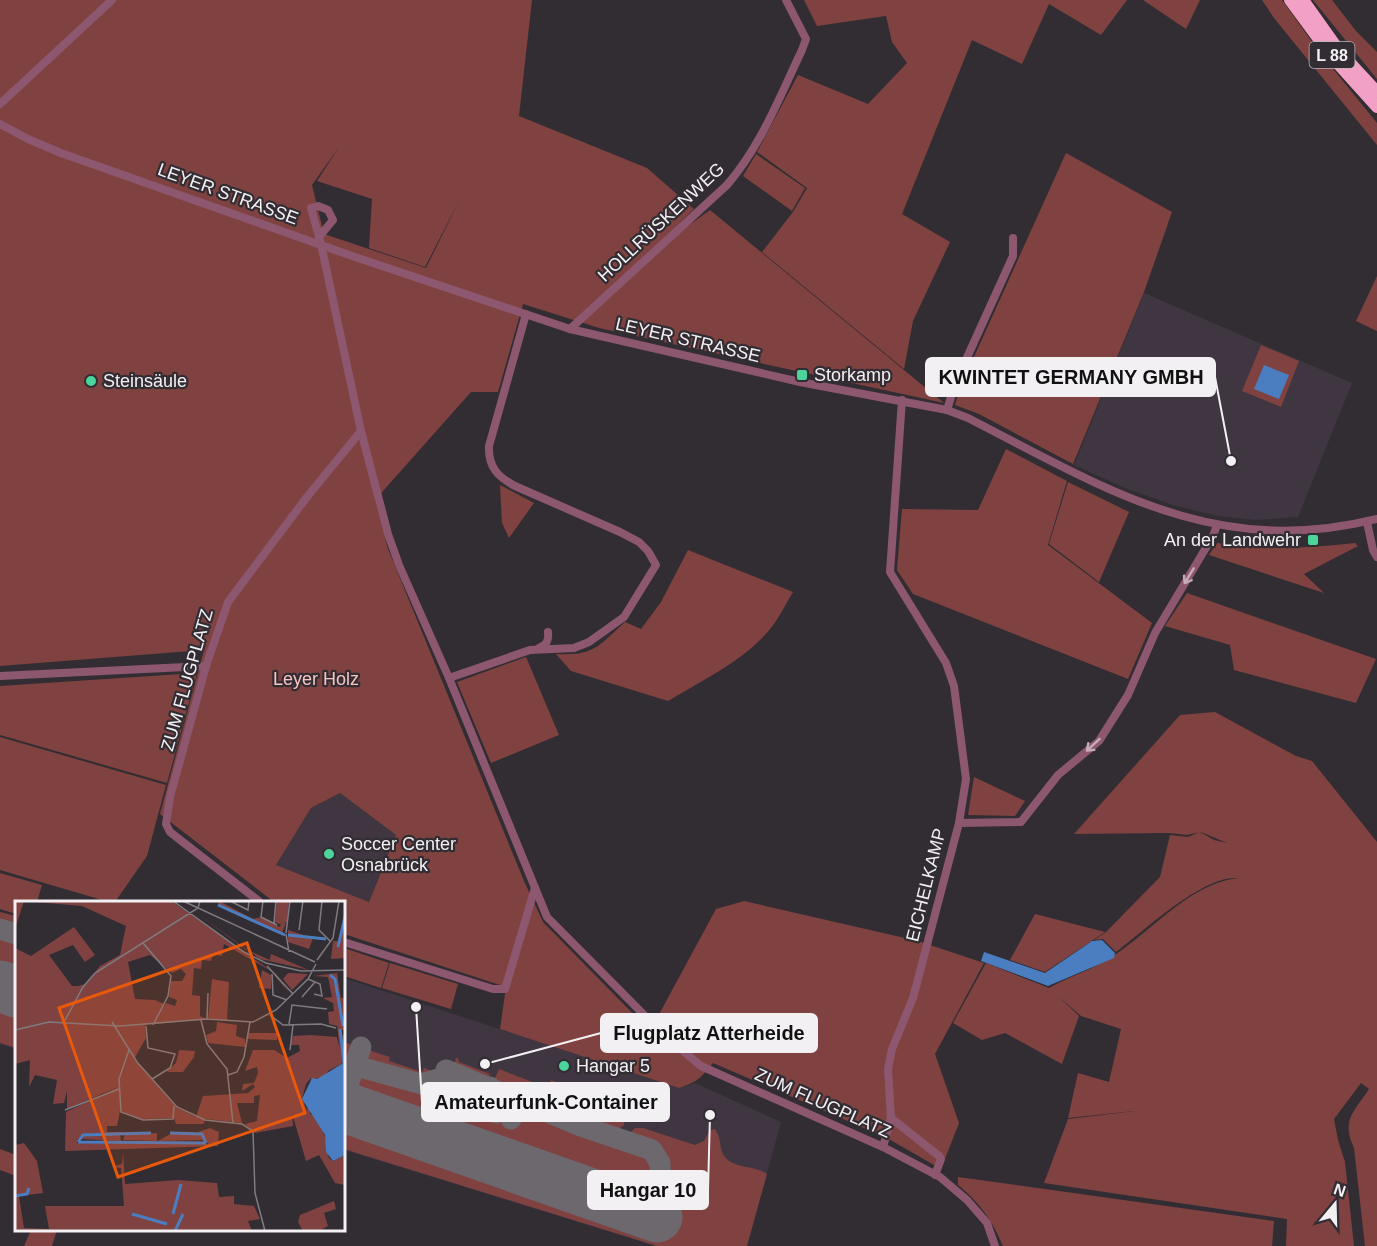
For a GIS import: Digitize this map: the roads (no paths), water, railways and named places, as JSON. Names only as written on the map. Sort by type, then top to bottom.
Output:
[{"type":"highway","name":"L 88","points":[[1290,0],[1332,57],[1377,107]]},
{"type":"highway","name":"L 88","points":[[1303,0],[1340,52],[1377,92]]},
{"type":"street","points":[[0,104],[112,0]]},
{"type":"street","name":"HOLLRÜSKENWEG","points":[[570,329],[727,185],[747,161],[806,39],[786,0]]},
{"type":"street","name":"LEYER STRASSE","points":[[0,124],[61,153],[570,329],[800,382],[947,410],[968,418],[1118,495],[1171,513],[1217,525],[1275,532],[1313,531],[1377,519]]},
{"type":"street","points":[[947,410],[955,384],[1013,256],[1013,238]]},
{"type":"street","name":"ZUM FLUGPLATZ","points":[[320,241],[361,431],[388,534],[547,917],[665,1036],[701,1066],[883,1147],[935,1175],[967,1200],[987,1223],[995,1246]]},
{"type":"street","points":[[526,314],[489,446],[492,466],[502,479],[515,486],[620,531],[639,542],[648,551],[656,565],[624,617],[599,635],[574,648],[538,649]]},
{"type":"street","points":[[902,400],[890,572],[946,663],[954,686],[966,778],[959,823]]},
{"type":"street","name":"ZUM FLUGPLATZ","points":[[257,901],[170,832],[166,824],[170,798],[206,666],[228,602],[361,431]]},
{"type":"street","points":[[1367,522],[1371,543],[1377,557]]},
{"type":"street","name":"EICHELKAMP","points":[[883,1147],[891,1118],[888,1069],[892,1049],[913,998],[959,823],[1021,822],[1058,775],[1099,741],[1128,695],[1155,633],[1213,536],[1217,525]]},
{"type":"street","points":[[448,678],[545,646],[549,639],[548,632]]},
{"type":"street","points":[[0,675],[206,666]]},
{"type":"street","points":[[345,942],[493,989],[505,990],[535,888]]},
{"type":"street","points":[[891,1118],[939,1156],[940,1160],[935,1175]]},
{"type":"water","points":[[1264,365],[1289,375],[1279,399],[1254,389]]},
{"type":"water","points":[[1102,940],[1115,953],[1114,958],[1048,986],[981,961],[984,952],[1045,973],[1092,941]]},
{"type":"place","name":"Storkamp","points":[[802,375]]},
{"type":"place","name":"Steinsäule","points":[[91,381]]},
{"type":"place","name":"KWINTET GERMANY GMBH","points":[[1231,461]]},
{"type":"place","name":"An der Landwehr","points":[[1313,540]]},
{"type":"place","name":"Soccer Center Osnabrück","points":[[329,854]]},
{"type":"place","name":"Amateurfunk-Container","points":[[416,1007]]},
{"type":"place","name":"Flugplatz Atterheide","points":[[485,1064]]},
{"type":"place","name":"Hangar 5","points":[[564,1066]]},
{"type":"place","name":"Hangar 10","points":[[710,1115]]},
{"type":"park label","name":"Leyer Holz","points":[[316,679]]}]
